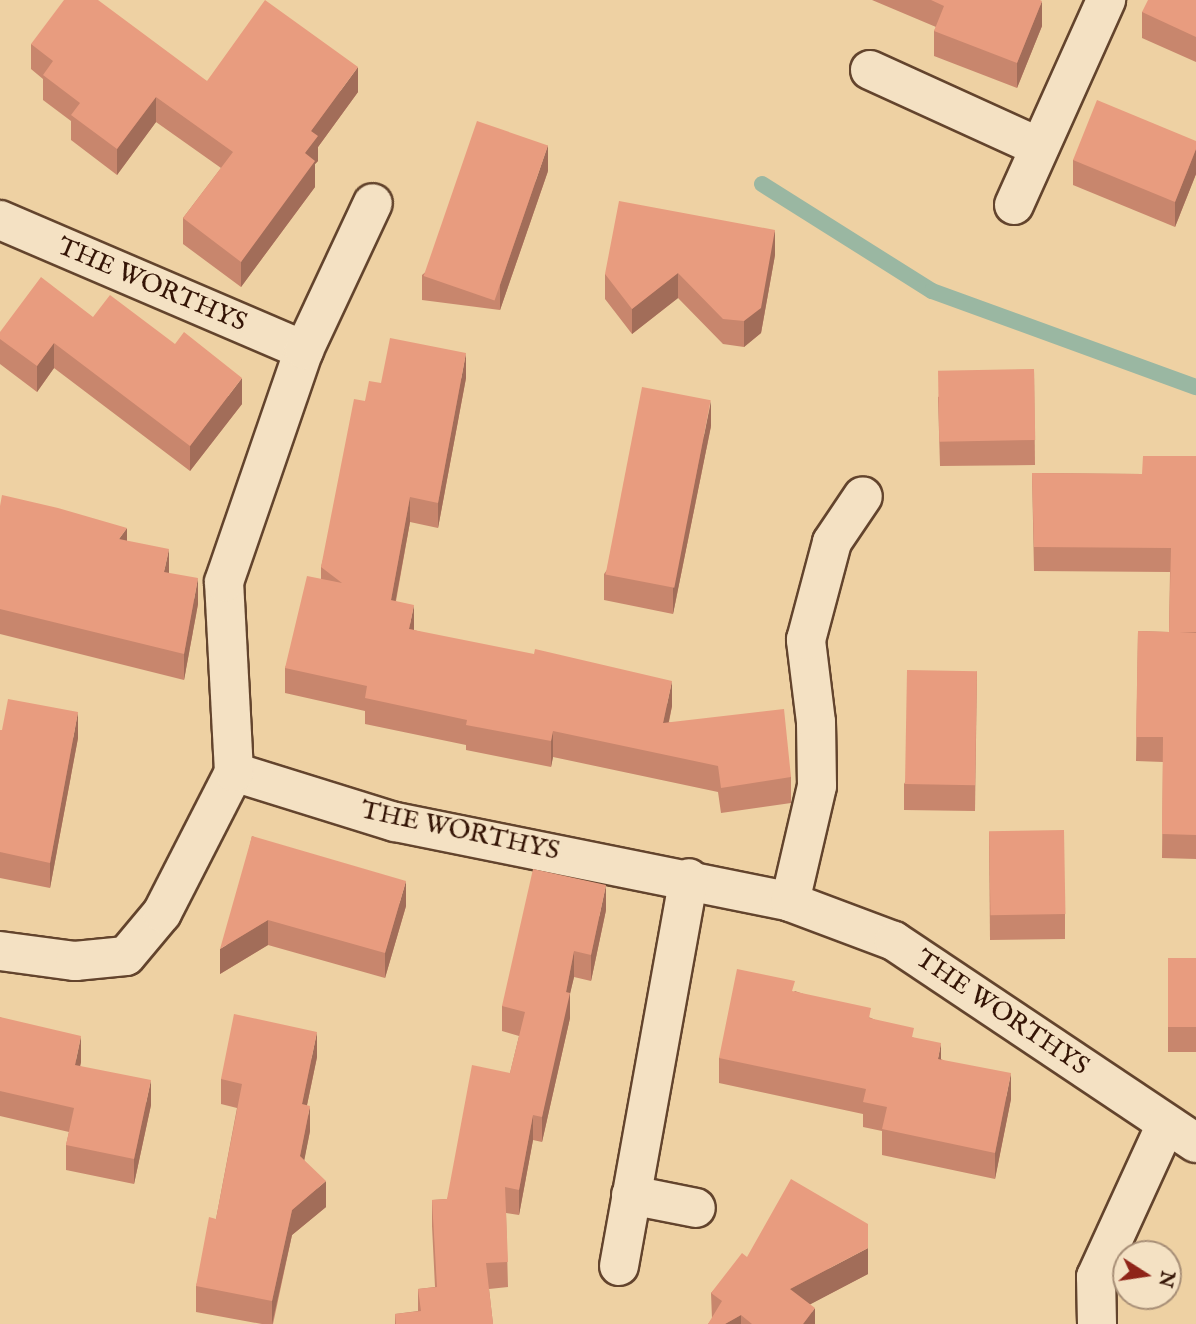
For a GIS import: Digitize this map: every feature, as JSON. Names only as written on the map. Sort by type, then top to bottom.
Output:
[{"type":"street","points":[[1014,205],[1106,0]]},
{"type":"street","points":[[870,69],[1039,147]]},
{"type":"street","points":[[0,951],[75,961],[126,956],[162,913],[234,772],[225,582],[304,350],[373,202]]},
{"type":"street","name":"THE WORTHYS","points":[[0,220],[304,350]]},
{"type":"street","points":[[790,902],[817,786],[816,722],[806,640],[832,542],[863,496]]},
{"type":"street","name":"THE WORTHYS","points":[[234,772],[396,822],[689,878],[790,902],[894,941],[1181,1135],[1096,1277],[1097,1324]]},
{"type":"street","points":[[619,1266],[689,878]]},
{"type":"street","points":[[631,1195],[696,1208]]},
{"type":"building","points":[[64,0],[98,0],[207,81],[265,0],[358,67],[311,131],[318,136],[305,153],[315,161],[241,262],[183,218],[233,152],[156,97],[117,149],[71,115],[80,103],[43,75],[53,61],[31,44]]},
{"type":"building","points":[[931,0],[1042,1],[1017,63],[934,31],[944,6]]},
{"type":"building","points":[[1148,0],[1196,0],[1196,37],[1142,12]]},
{"type":"building","points":[[1097,100],[1196,141],[1196,149],[1175,202],[1073,160]]},
{"type":"building","points":[[477,121],[548,145],[495,300],[424,276]]},
{"type":"building","points":[[619,201],[775,230],[761,308],[744,321],[723,319],[678,273],[632,309],[605,274]]},
{"type":"building","points":[[41,277],[93,317],[110,295],[175,344],[184,332],[242,378],[190,446],[54,343],[37,366],[0,339],[0,332]]},
{"type":"building","points":[[390,338],[466,353],[438,503],[410,497],[391,600],[414,605],[409,629],[534,654],[535,649],[672,681],[663,723],[784,709],[791,777],[721,788],[718,766],[553,731],[551,741],[466,725],[467,720],[365,698],[367,686],[285,668],[307,576],[342,583],[321,567],[354,399],[365,401],[369,381],[381,383]]},
{"type":"building","points":[[1034,369],[1035,440],[939,442],[938,371]]},
{"type":"building","points":[[642,387],[711,400],[674,588],[606,574]]},
{"type":"building","points":[[1143,456],[1196,456],[1196,632],[1179,632],[1196,633],[1196,835],[1162,834],[1163,737],[1136,737],[1138,631],[1169,632],[1171,548],[1034,547],[1032,473],[1142,474]]},
{"type":"building","points":[[2,495],[127,528],[119,539],[169,549],[164,572],[198,578],[184,654],[0,609]]},
{"type":"building","points":[[907,670],[977,671],[975,785],[905,784]]},
{"type":"building","points":[[8,699],[78,712],[50,863],[0,852],[0,730]]},
{"type":"building","points":[[1064,830],[1065,914],[990,915],[989,831]]},
{"type":"building","points":[[252,836],[406,881],[385,953],[268,920],[220,949]]},
{"type":"building","points":[[533,869],[606,885],[591,955],[574,951],[566,992],[570,993],[542,1117],[533,1115],[519,1190],[505,1187],[508,1262],[486,1263],[493,1324],[396,1324],[395,1314],[421,1311],[418,1289],[437,1287],[432,1200],[447,1199],[472,1065],[510,1073],[525,1012],[502,1006]]},
{"type":"building","points":[[1168,958],[1196,958],[1196,1027],[1168,1027]]},
{"type":"building","points":[[737,969],[795,981],[792,991],[871,1008],[869,1018],[914,1028],[912,1037],[941,1043],[938,1059],[1011,1073],[995,1153],[882,1129],[887,1107],[863,1102],[866,1089],[719,1058]]},
{"type":"building","points":[[234,1014],[317,1032],[302,1104],[310,1106],[300,1156],[326,1181],[292,1210],[272,1301],[196,1286],[209,1217],[216,1219],[242,1084],[221,1079]]},
{"type":"building","points":[[0,1017],[81,1036],[75,1065],[151,1080],[134,1159],[66,1145],[74,1108],[0,1091]]},
{"type":"building","points":[[791,1179],[868,1224],[868,1248],[790,1289],[815,1308],[803,1324],[752,1324],[741,1315],[725,1324],[708,1324],[722,1301],[711,1293],[742,1253],[747,1257]]},
{"type":"waterway","points":[[762,184],[932,291],[1196,387]]}]
